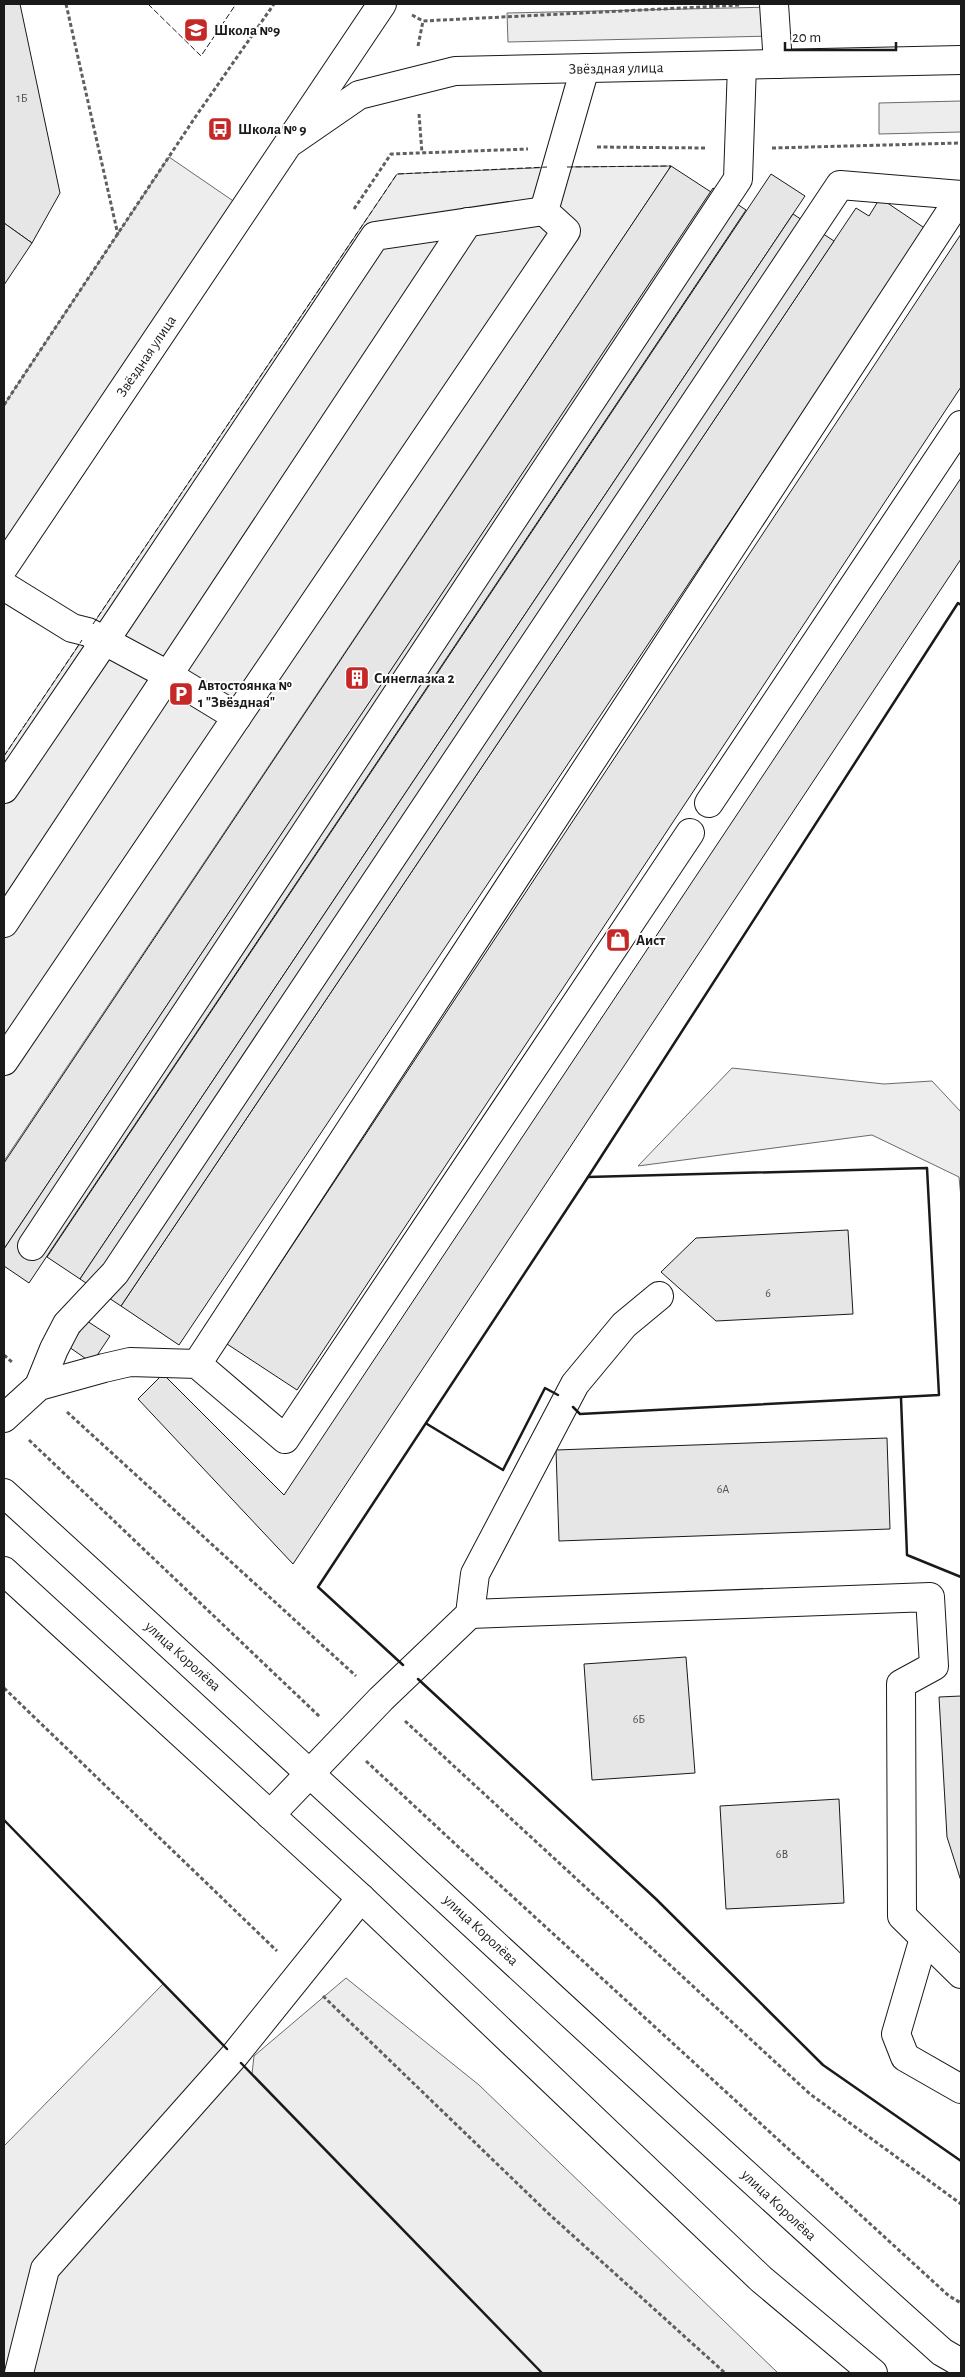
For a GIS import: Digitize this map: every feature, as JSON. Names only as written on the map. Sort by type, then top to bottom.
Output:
[{"type":"main road","name":"Звёздная улица","points":[[4,567],[382,4]]},
{"type":"main road","points":[[774,4],[778,64]]},
{"type":"main road","name":"Звёздная улица","points":[[288,144],[359,95],[455,71],[961,60]]},
{"type":"main road","points":[[32,1246],[738,179],[742,65]]},
{"type":"main road","points":[[544,211],[585,68]]},
{"type":"main road","points":[[4,1417],[39,1386],[54,1349],[67,1324],[121,1264],[840,186],[961,196],[197,1364]]},
{"type":"main road","points":[[4,789],[375,236],[544,211]]},
{"type":"main road","points":[[4,1061],[566,231],[544,211]]},
{"type":"main road","points":[[4,923],[468,222]]},
{"type":"main road","points":[[709,803],[961,425]]},
{"type":"main road","points":[[4,586],[72,628],[88,632],[168,674],[237,717]]},
{"type":"main road","points":[[39,1386],[130,1362],[197,1364],[285,1439],[690,833]]},
{"type":"main road","points":[[270,1815],[344,1740],[381,1699],[470,1614],[475,1574],[575,1384],[624,1325],[659,1296]]},
{"type":"main road","name":"улица Королёва","points":[[4,1493],[798,2222],[942,2352],[961,2363]]},
{"type":"main road","points":[[4,1571],[361,1898],[760,2279],[874,2373]]},
{"type":"main road","points":[[470,1614],[930,1597],[934,1666],[901,1684],[902,1916],[961,1974]]},
{"type":"main road","points":[[19,2373],[45,2269],[234,2056],[361,1898]]},
{"type":"main road","points":[[924,1938],[896,2034],[905,2057],[961,2089]]},
{"type":"path","points":[[66,4],[118,235]]},
{"type":"path","points":[[4,405],[196,116],[274,4]]},
{"type":"path","points":[[422,153],[416,58],[423,20],[744,5]]},
{"type":"path","points":[[4,1355],[810,2094],[961,2204]]},
{"type":"path","points":[[4,1417],[466,1854],[949,2296],[961,2303]]},
{"type":"path","points":[[4,1688],[549,2214],[725,2373]]},
{"type":"shaded area","points":[[773,7],[774,36],[508,42],[507,13]]},
{"type":"shaded area","points":[[961,101],[961,132],[879,134],[879,103]]},
{"type":"shaded area","points":[[169,157],[245,209],[4,567],[4,405]]},
{"type":"shaded area","name":"Автостоянка № 1 \"Звёздная\"","points":[[671,166],[4,1161],[4,756],[397,174],[557,167]]},
{"type":"shaded area","points":[[732,1068],[884,1084],[932,1081],[961,1112],[961,1198],[959,1177],[872,1135],[638,1166]]},
{"type":"shaded area","points":[[346,1978],[479,2085],[778,2373],[4,2373],[4,2146],[163,1984],[252,2074],[254,2056]]},
{"type":"building","points":[[4,4],[20,4],[60,193],[32,243],[4,223]]},
{"type":"building","name":"Синеглазка 2","points":[[671,166],[711,192],[4,1249],[4,1163]]},
{"type":"building","points":[[771,174],[805,196],[80,1279],[47,1257]]},
{"type":"building","points":[[713,188],[746,210],[29,1283],[4,1266],[4,1249]]},
{"type":"building","points":[[880,198],[926,229],[179,1345],[121,1306],[856,208],[869,216]]},
{"type":"building","points":[[793,214],[834,241],[121,1306],[80,1279]]},
{"type":"building","points":[[4,223],[32,243],[4,285]]},
{"type":"building","points":[[961,234],[961,387],[297,1390],[227,1344]]},
{"type":"building","points":[[961,478],[961,559],[293,1564],[138,1399],[163,1374],[284,1495]]},
{"type":"building","points":[[848,1230],[853,1314],[716,1321],[661,1272],[696,1238]]},
{"type":"building","points":[[87,1321],[110,1336],[92,1363],[69,1347]]},
{"type":"building","points":[[887,1438],[890,1529],[559,1541],[556,1450]]},
{"type":"building","points":[[686,1657],[695,1773],[592,1780],[584,1664]]},
{"type":"building","points":[[961,1696],[961,1881],[947,1837],[939,1697]]},
{"type":"building","points":[[839,1799],[844,1903],[726,1909],[720,1806]]},
{"type":"fence","points":[[148,4],[201,56],[236,4]]},
{"type":"fence","points":[[567,167],[671,166],[669,169]]},
{"type":"fence","points":[[93,624],[397,174],[547,167]]},
{"type":"fence","points":[[4,756],[82,640]]},
{"type":"wall","points":[[403,1665],[318,1587],[588,1177],[958,603],[961,605]]},
{"type":"wall","points":[[573,1407],[580,1414],[939,1395],[927,1168],[588,1177]]},
{"type":"wall","points":[[427,1424],[503,1470],[545,1388],[558,1395]]},
{"type":"wall","points":[[901,1398],[907,1555],[961,1577]]},
{"type":"wall","points":[[418,1679],[656,1899],[823,2065],[961,2161]]},
{"type":"wall","points":[[4,1820],[227,2049]]},
{"type":"wall","points":[[241,2063],[542,2373]]},
{"type":"place","name":"Школа №9","points":[[196,30]]},
{"type":"place","name":"Школа № 9","points":[[220,129]]},
{"type":"place","name":"Синеглазка 2","points":[[357,678]]},
{"type":"place","name":"Автостоянка № 1 \"Звёздная\"","points":[[181,694]]},
{"type":"place","name":"Аист","points":[[618,940]]}]
